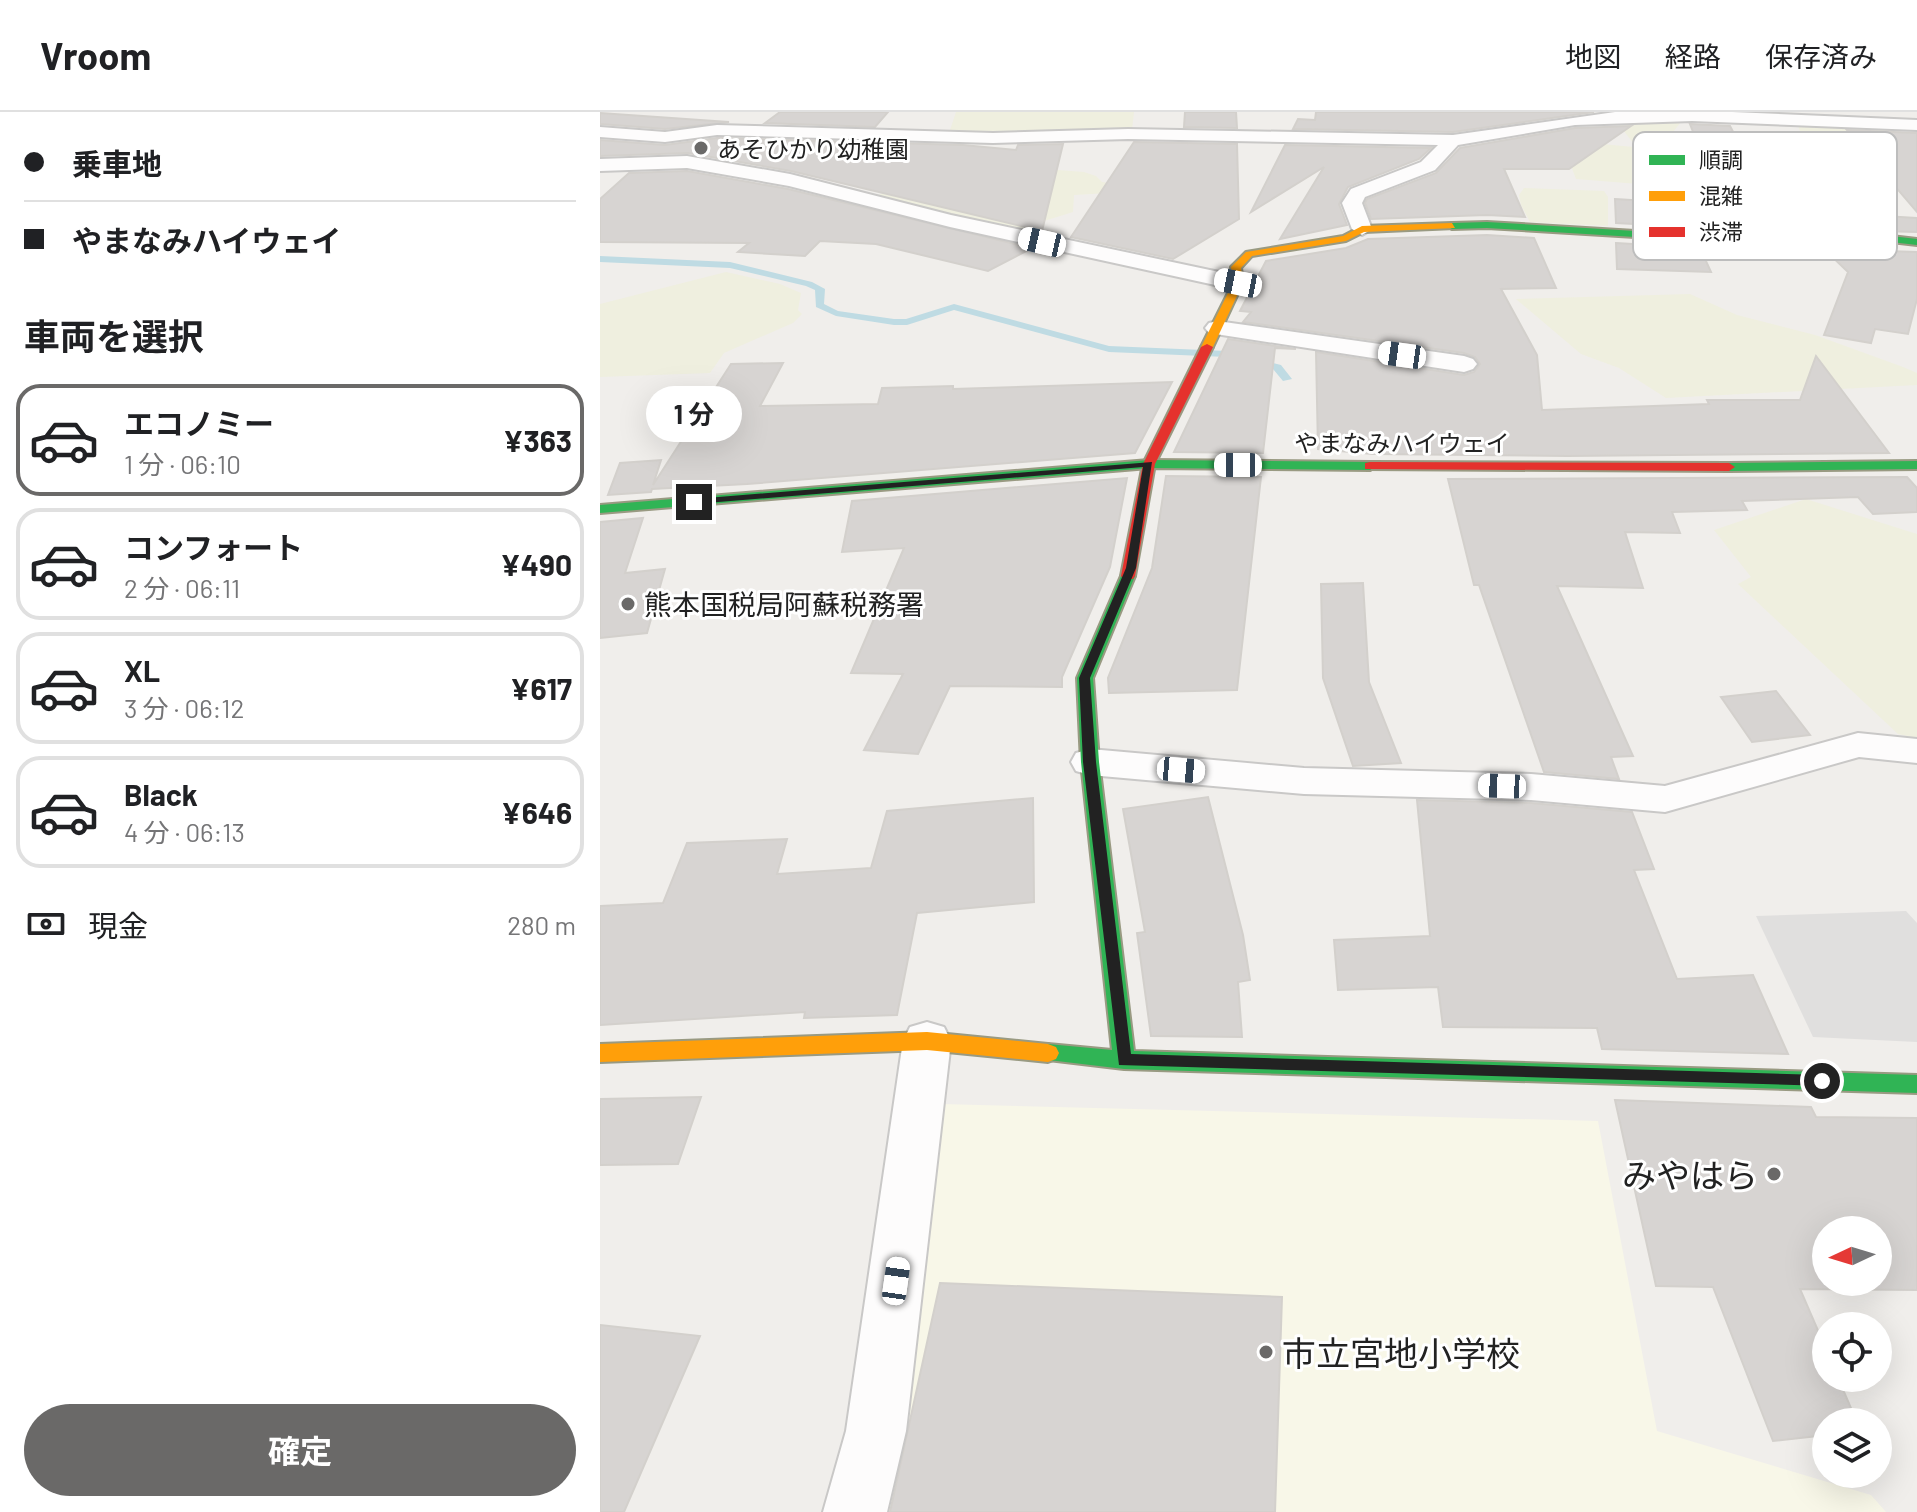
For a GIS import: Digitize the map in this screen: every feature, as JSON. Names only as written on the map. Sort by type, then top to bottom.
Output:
[{"type":"street","points":[[836,132],[844,121],[838,112]]},
{"type":"street","points":[[600,132],[682,136],[717,130],[993,138],[1128,134],[1453,140],[1498,136],[1559,122],[1616,117],[1917,125]]},
{"type":"street","points":[[1346,140],[1356,124],[1366,118]]},
{"type":"street","points":[[660,161],[676,154],[682,136]]},
{"type":"street","points":[[1362,229],[1352,203],[1358,193],[1428,166],[1453,140]]},
{"type":"street","points":[[600,165],[687,162],[790,180],[965,225],[1238,283]]},
{"type":"street","points":[[1124,1060],[1090,762],[1085,678],[1131,568],[1149,464],[1238,283],[1236,267],[1249,254],[1346,238],[1362,229],[1487,225],[1633,234]]},
{"type":"street","points":[[1897,240],[1917,242]]},
{"type":"street","points":[[1217,328],[1464,364]]},
{"type":"street","name":"やまなみハイウェイ","points":[[600,509],[1149,464],[1567,468],[1917,465]]},
{"type":"street","points":[[1090,762],[1304,781],[1531,787],[1665,799],[1858,745],[1917,751]]},
{"type":"street","points":[[855,1512],[876,1431],[927,1041]]},
{"type":"street","points":[[600,1053],[927,1041],[1124,1060],[1917,1084]]},
{"type":"shaded area","points":[[1906,911],[1917,923],[1917,1042],[1813,1037],[1756,916]]},
{"type":"shaded area","name":"市立宮地小学校","points":[[940,1104],[1598,1121],[1657,1431],[1812,1477],[1812,1488],[1848,1488],[1871,1495],[1886,1512],[850,1512]]},
{"type":"green space","points":[[956,112],[1134,112],[1132,130],[949,133]]},
{"type":"green space","points":[[1616,121],[1681,122],[1673,132],[1633,132],[1633,143]]},
{"type":"green space","points":[[1797,124],[1885,128],[1889,132],[1801,132]]},
{"type":"green space","points":[[1561,140],[1633,147],[1633,184],[1576,179]]},
{"type":"green space","points":[[1897,141],[1917,163],[1917,190],[1897,187]]},
{"type":"green space","points":[[1031,168],[1084,172],[1102,182],[1145,187],[1144,191],[1074,195],[1073,212],[1012,231],[872,197],[940,173]]},
{"type":"green space","points":[[1524,188],[1604,191],[1608,197],[1608,226],[1530,222],[1519,195]]},
{"type":"green space","points":[[726,272],[780,284],[801,293],[798,310],[802,314],[793,323],[724,353],[710,373],[600,377],[600,304]]},
{"type":"green space","points":[[1690,294],[1737,315],[1815,335],[1903,367],[1917,373],[1917,385],[1666,398],[1619,368],[1581,354],[1516,299]]},
{"type":"green space","points":[[1806,499],[1917,534],[1917,738],[1898,734],[1738,584],[1751,577],[1714,530]]},
{"type":"building","points":[[780,112],[888,112],[875,127],[765,123]]},
{"type":"building","points":[[1185,112],[1236,112],[1237,128],[1184,127]]},
{"type":"building","points":[[1316,112],[1594,112],[1453,132],[1293,129],[1298,119],[1315,120]]},
{"type":"building","points":[[600,113],[729,122],[665,129],[600,124]]},
{"type":"building","points":[[1690,124],[1730,126],[1733,132],[1693,132]]},
{"type":"building","points":[[1631,126],[1569,169],[1504,169],[1525,217],[1487,215],[1371,219],[1365,203],[1367,199],[1436,173],[1460,148],[1575,128]]},
{"type":"building","points":[[1847,130],[1894,132],[1849,132]]},
{"type":"building","points":[[1897,132],[1917,133],[1917,212],[1897,189]]},
{"type":"building","points":[[717,138],[963,145],[1016,150],[1018,145],[1063,144],[1042,231],[791,171],[688,153],[600,156],[600,140],[665,145]]},
{"type":"building","points":[[1134,142],[1237,144],[1239,219],[1173,259],[1071,237]]},
{"type":"building","points":[[1285,145],[1431,148],[1419,159],[1348,187],[1339,204],[1347,225],[1280,239],[1324,167],[1251,212]]},
{"type":"building","points":[[687,171],[788,189],[1032,248],[988,271],[876,244],[820,241],[805,256],[738,252],[749,243],[600,242],[600,199],[629,173]]},
{"type":"building","points":[[1615,199],[1633,200],[1633,224],[1616,223]]},
{"type":"building","points":[[1897,217],[1917,218],[1917,232],[1897,231]]},
{"type":"building","points":[[1487,235],[1534,238],[1556,288],[1501,289],[1537,355],[1542,410],[1709,404],[1707,400],[1800,400],[1816,356],[1889,453],[1567,456],[1373,454],[1318,449],[1316,352],[1464,375],[1474,372],[1480,364],[1475,357],[1464,353],[1243,322],[1251,312],[1240,311],[1266,261],[1346,248],[1368,239]]},
{"type":"building","points":[[1616,243],[1633,244],[1633,260],[1706,260],[1711,272],[1617,269]]},
{"type":"building","points":[[1897,251],[1917,252],[1917,299],[1908,334],[1875,329],[1871,343],[1824,335],[1848,272],[1835,260],[1897,260]]},
{"type":"building","points":[[1228,339],[1296,349],[1275,348],[1263,453],[1174,452]]},
{"type":"building","points":[[783,363],[760,406],[878,404],[882,388],[953,386],[953,389],[1172,382],[1135,453],[652,489],[651,492],[608,495],[620,463],[661,460],[653,485],[731,364]]},
{"type":"building","points":[[1166,476],[1261,477],[1237,690],[1109,693],[1108,678],[1152,568]]},
{"type":"building","points":[[1907,477],[1917,488],[1917,512],[1873,514],[1858,497],[1742,501],[1747,510],[1672,512],[1680,533],[1625,532],[1643,588],[1557,586],[1633,756],[1611,757],[1619,779],[1544,772],[1479,585],[1474,585],[1448,479]]},
{"type":"building","points":[[1127,478],[1110,567],[1062,677],[1062,687],[950,686],[918,754],[864,750],[903,674],[851,673],[904,548],[842,552],[852,501]]},
{"type":"building","name":"熊本国税局阿蘇税務署","points":[[643,518],[625,573],[665,569],[647,633],[600,638],[600,522]]},
{"type":"building","points":[[1363,583],[1369,682],[1401,763],[1353,766],[1323,678],[1321,584]]},
{"type":"building","points":[[1776,691],[1810,735],[1752,742],[1721,697]]},
{"type":"building","points":[[1208,797],[1243,935],[1250,980],[1238,982],[1242,1037],[1151,1036],[1137,933],[1145,932],[1123,809]]},
{"type":"building","points":[[1033,798],[1034,902],[917,913],[897,1015],[804,1018],[805,1012],[600,1025],[600,906],[663,903],[687,843],[787,839],[777,874],[871,868],[887,811]]},
{"type":"building","points":[[1417,800],[1531,803],[1632,812],[1654,869],[1634,870],[1677,979],[1753,975],[1788,1054],[1602,1049],[1597,1028],[1443,1027],[1438,987],[1338,990],[1334,940],[1430,936]]},
{"type":"building","points":[[701,1097],[678,1164],[600,1165],[600,1099]]},
{"type":"building","name":"みやはら","points":[[1615,1100],[1811,1107],[1816,1117],[1917,1118],[1917,1290],[1892,1290],[1892,1216],[1812,1216],[1812,1289],[1800,1289],[1812,1317],[1812,1392],[1844,1392],[1851,1408],[1812,1408],[1812,1437],[1773,1441],[1713,1287],[1656,1286]]},
{"type":"building","points":[[940,1283],[1282,1297],[1275,1512],[890,1512]]},
{"type":"building","points":[[600,1325],[700,1336],[624,1512],[600,1512]]},
{"type":"waterway","points":[[600,259],[730,265],[809,284],[820,289],[819,305],[836,313],[907,322],[954,307],[1109,349],[1227,354],[1277,367],[1287,379]]},
{"type":"traffic: fast","points":[[1452,226],[1487,225],[1633,234]]},
{"type":"traffic: fast","points":[[1897,240],[1917,242]]},
{"type":"traffic: fast","points":[[600,509],[1149,464],[1370,466]]},
{"type":"traffic: fast","points":[[1729,467],[1917,465]]},
{"type":"traffic: fast","points":[[1124,1060],[1090,762],[1085,678],[1128,576]]},
{"type":"traffic: fast","points":[[1048,1053],[1124,1060],[1917,1084]]},
{"type":"traffic: slow","points":[[1207,347],[1238,283],[1236,267],[1249,254],[1346,238],[1362,229],[1452,226]]},
{"type":"traffic: slow","points":[[600,1053],[927,1041],[1048,1053]]},
{"type":"traffic: jam","points":[[1128,576],[1149,464],[1207,347]]},
{"type":"traffic: jam","points":[[1370,466],[1729,467]]},
{"type":"place","name":"あそひかり幼稚園","points":[[701,148]]},
{"type":"place","name":"熊本国税局阿蘇税務署","points":[[628,604]]},
{"type":"place","name":"みやはら","points":[[1774,1174]]},
{"type":"place","name":"市立宮地小学校","points":[[1266,1352]]},
{"type":"route","points":[[694,502],[1149,464],[1131,568],[1085,678],[1090,762],[1124,1060],[1822,1081]]}]
